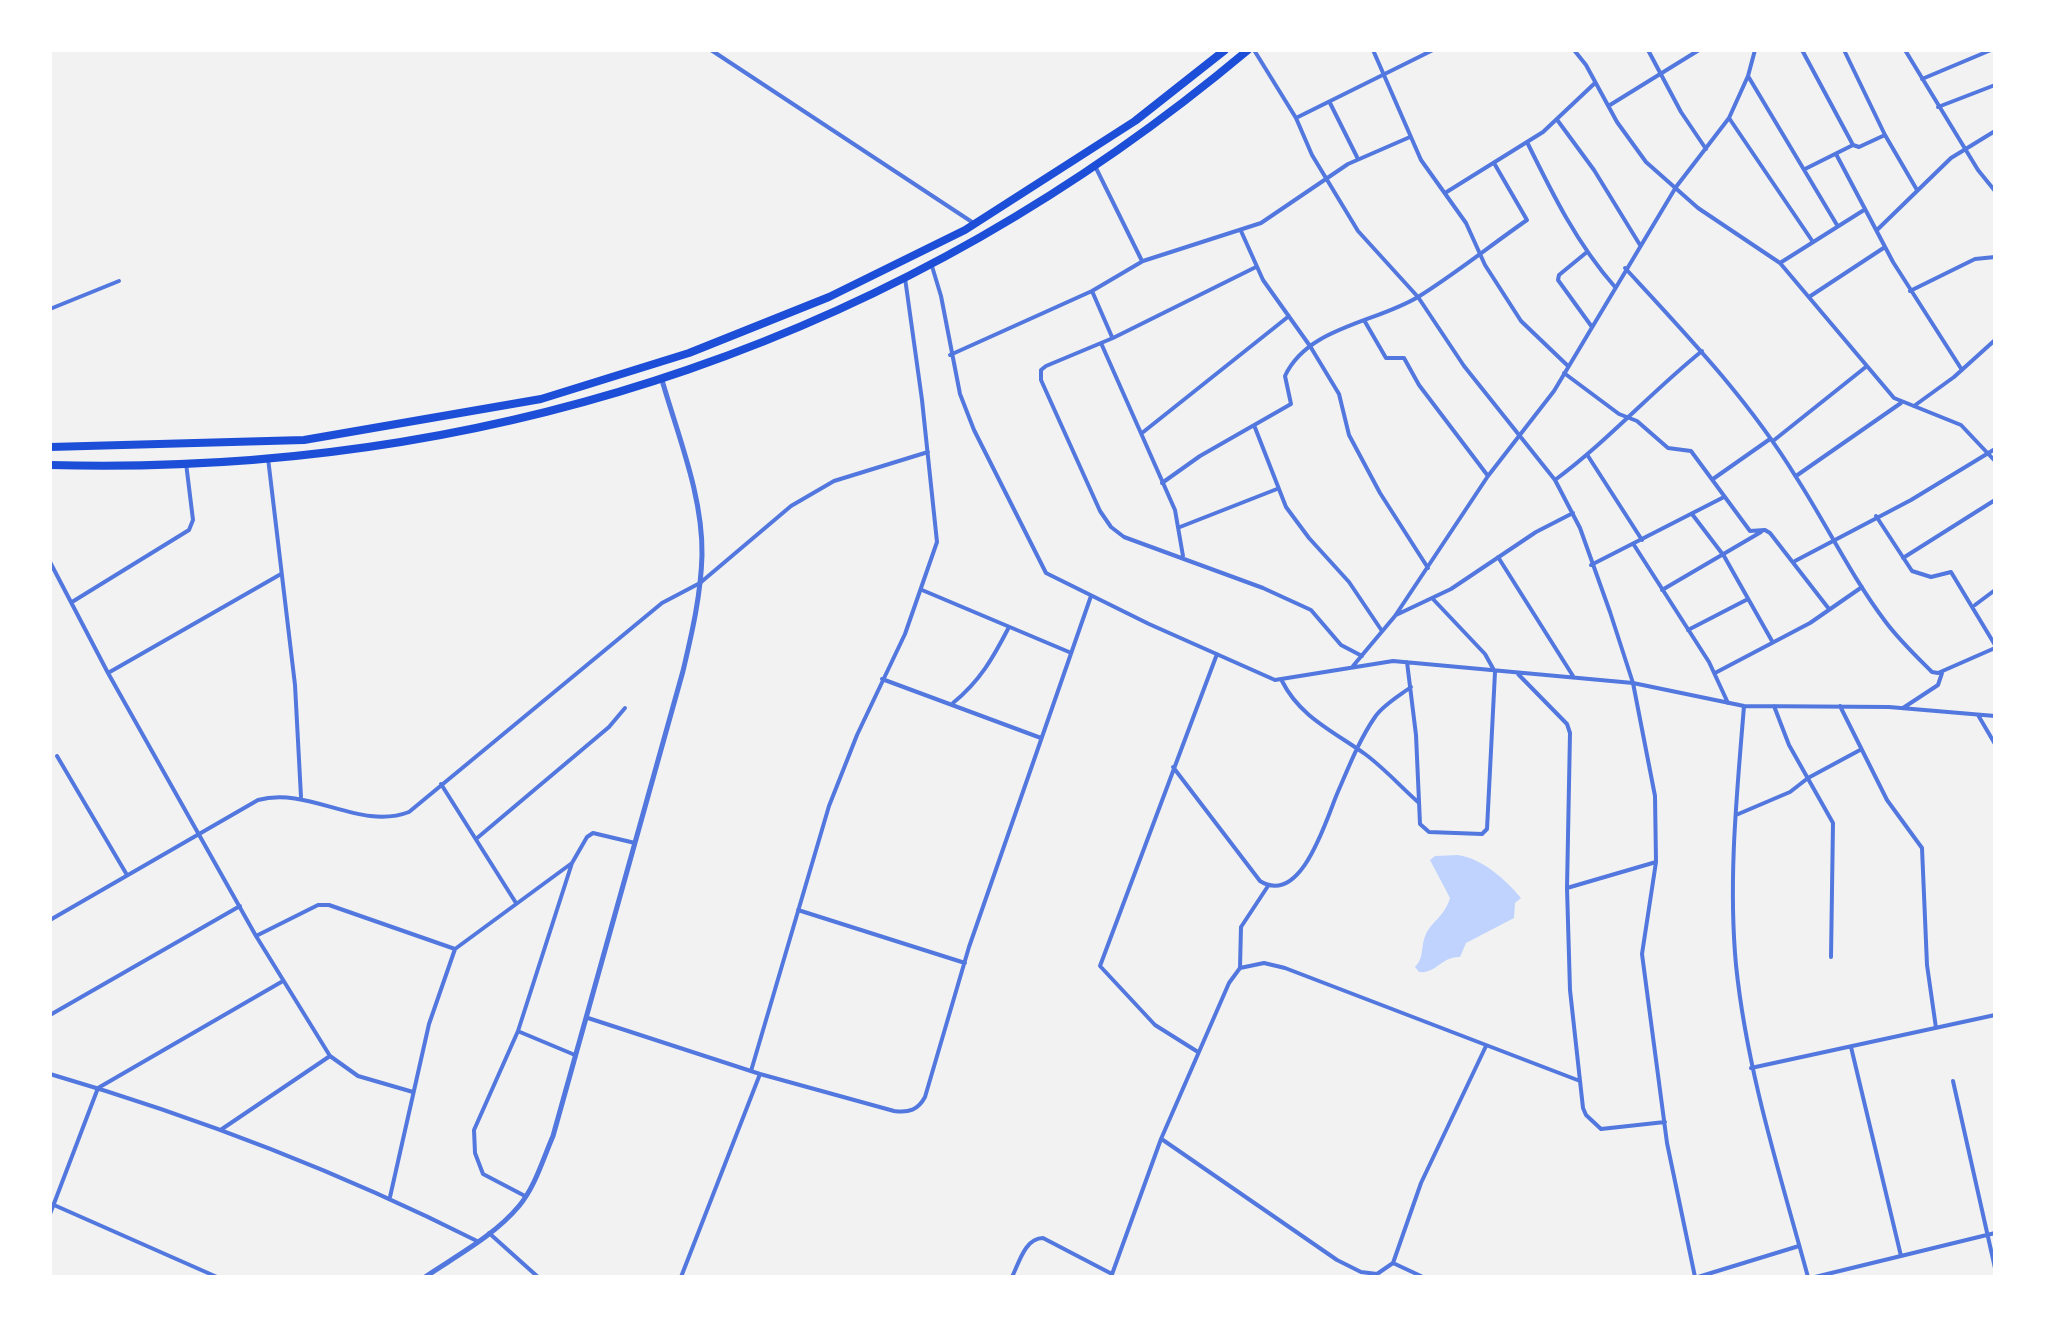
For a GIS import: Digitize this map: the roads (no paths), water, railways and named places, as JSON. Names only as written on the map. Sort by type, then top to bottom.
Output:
[{"type":"highway","points":[[50,447],[304,440],[541,399],[689,353],[762,326],[901,264],[974,224],[1136,121],[1225,50]]},
{"type":"highway","points":[[50,465],[186,464],[353,450],[583,404],[746,351],[904,278],[1015,218],[1095,166],[1251,50]]},
{"type":"street","points":[[712,50],[974,224]]},
{"type":"street","points":[[1251,50],[1296,118],[1326,180],[1377,255],[1418,297],[1464,366],[1555,480],[1573,513],[1633,683],[1655,796],[1656,862],[1642,954],[1672,1171],[1697,1277],[1800,1246]]},
{"type":"street","points":[[1373,50],[1420,160],[1466,223],[1521,322],[1568,366]]},
{"type":"street","points":[[1296,118],[1433,50]]},
{"type":"street","points":[[1574,50],[1639,155],[1698,208],[1780,264],[1901,403],[1962,425],[1992,450],[1995,460]]},
{"type":"street","points":[[1648,50],[1706,150]]},
{"type":"street","points":[[1608,106],[1699,50]]},
{"type":"street","points":[[1353,666],[1395,616],[1488,476],[1564,373],[1676,187],[1729,118],[1748,76],[1754,50]]},
{"type":"street","points":[[1802,50],[1853,145],[1858,147],[1885,135]]},
{"type":"street","points":[[1844,50],[1916,190]]},
{"type":"street","points":[[1905,50],[1995,192]]},
{"type":"street","points":[[1921,79],[1991,50]]},
{"type":"street","points":[[1748,76],[1837,225]]},
{"type":"street","points":[[1445,193],[1558,121],[1596,83]]},
{"type":"street","points":[[1938,107],[1995,84]]},
{"type":"street","points":[[1330,103],[1358,158]]},
{"type":"street","points":[[1729,118],[1813,242]]},
{"type":"street","points":[[1558,121],[1594,170],[1640,245]]},
{"type":"street","points":[[1876,231],[1965,147],[1995,132]]},
{"type":"street","points":[[950,355],[1092,292],[1142,261],[1261,223],[1358,158],[1410,137]]},
{"type":"street","points":[[1526,142],[1587,252],[1616,287]]},
{"type":"street","points":[[1805,169],[1853,145]]},
{"type":"street","points":[[1836,154],[1884,247],[1962,370]]},
{"type":"street","points":[[1162,484],[1200,456],[1291,404],[1284,376],[1310,346],[1418,297],[1528,218],[1494,163]]},
{"type":"street","points":[[1095,166],[1142,261]]},
{"type":"street","points":[[1780,264],[1864,210]]},
{"type":"street","points":[[1242,230],[1256,267],[1339,394],[1349,435],[1428,568]]},
{"type":"street","points":[[1808,298],[1884,247]]},
{"type":"street","points":[[1587,252],[1558,278],[1592,328]]},
{"type":"street","points":[[1910,291],[1975,260],[1995,257]]},
{"type":"street","points":[[932,263],[950,355],[968,417],[1046,573],[1274,680],[1385,661],[1407,662],[1633,683],[1744,706],[1903,708],[1995,716]]},
{"type":"street","points":[[1256,267],[1046,366],[1042,380],[1111,527],[1124,537],[1311,610],[1342,645],[1362,656]]},
{"type":"street","points":[[1625,268],[1702,351],[1771,440],[1862,587],[1906,646],[1932,672],[1942,673],[1995,646],[1993,634],[1950,572],[1930,577],[1912,571],[1876,516]]},
{"type":"street","points":[[751,1071],[829,806],[922,590],[938,531],[904,278]]},
{"type":"street","points":[[50,309],[119,280]]},
{"type":"street","points":[[1092,292],[1112,338]]},
{"type":"street","points":[[1142,433],[1289,316]]},
{"type":"street","points":[[1364,320],[1386,358],[1404,358],[1419,385],[1488,476]]},
{"type":"street","points":[[1914,406],[1995,340]]},
{"type":"street","points":[[1101,343],[1180,527],[1183,557]]},
{"type":"street","points":[[1555,480],[1588,456],[1702,351]]},
{"type":"street","points":[[1711,480],[1771,440],[1867,366]]},
{"type":"street","points":[[1564,373],[1637,420],[1670,449],[1690,451],[1750,531],[1764,530]]},
{"type":"street","points":[[424,1277],[489,1233],[519,1206],[553,1136],[691,637],[700,582],[699,518],[662,380]]},
{"type":"street","points":[[1796,476],[1901,403]]},
{"type":"street","points":[[1254,426],[1277,489],[1309,538],[1335,565],[1382,632]]},
{"type":"street","points":[[1794,562],[1911,500],[1992,450]]},
{"type":"street","points":[[50,920],[258,800],[280,795],[384,818],[409,812],[662,603],[700,582],[791,506],[834,481],[928,452]]},
{"type":"street","points":[[1588,456],[1642,540]]},
{"type":"street","points":[[268,458],[295,686],[302,799]]},
{"type":"street","points":[[71,602],[190,530],[193,520],[186,464]]},
{"type":"street","points":[[1180,527],[1277,489]]},
{"type":"street","points":[[1591,566],[1724,498]]},
{"type":"street","points":[[1903,558],[1995,500]]},
{"type":"street","points":[[1395,616],[1573,513]]},
{"type":"street","points":[[1692,514],[1724,556],[1773,642]]},
{"type":"street","points":[[1662,590],[1764,530]]},
{"type":"street","points":[[1764,530],[1829,609]]},
{"type":"street","points":[[1634,545],[1715,674],[1728,703]]},
{"type":"street","points":[[1498,558],[1574,678]]},
{"type":"street","points":[[50,562],[256,936],[330,1056],[358,1076],[412,1092]]},
{"type":"street","points":[[108,672],[281,574]]},
{"type":"street","points":[[1715,674],[1862,587]]},
{"type":"street","points":[[922,590],[1071,653]]},
{"type":"street","points":[[1973,606],[1995,590]]},
{"type":"street","points":[[586,1018],[760,1074],[894,1111],[915,1110],[925,1097],[965,964],[1090,596]]},
{"type":"street","points":[[1407,662],[1416,734],[1420,824],[1429,832],[1476,836],[1487,830],[1495,672],[1486,654],[1432,598]]},
{"type":"street","points":[[1688,630],[1748,599]]},
{"type":"street","points":[[952,704],[988,668],[1008,627]]},
{"type":"street","points":[[1198,1052],[1155,1025],[1100,966],[1217,654]]},
{"type":"street","points":[[1903,708],[1938,686],[1942,673]]},
{"type":"street","points":[[1518,674],[1570,733],[1570,990],[1586,1115],[1601,1129],[1665,1122]]},
{"type":"street","points":[[882,679],[1041,738]]},
{"type":"street","points":[[1282,680],[1290,697],[1311,718],[1357,749],[1418,802]]},
{"type":"street","points":[[1173,767],[1260,880],[1268,886],[1284,884],[1303,866],[1323,832],[1357,749],[1376,716],[1410,688]]},
{"type":"street","points":[[1744,706],[1732,876],[1736,964],[1751,1068],[1812,1277],[1995,1233]]},
{"type":"street","points":[[1774,706],[1833,823],[1830,956]]},
{"type":"street","points":[[1840,706],[1887,800],[1922,848],[1927,965],[1936,1028]]},
{"type":"street","points":[[476,839],[610,727],[624,708]]},
{"type":"street","points":[[1978,715],[1995,744]]},
{"type":"street","points":[[1736,815],[1790,792],[1860,750]]},
{"type":"street","points":[[57,756],[127,875]]},
{"type":"street","points":[[441,784],[516,904]]},
{"type":"street","points":[[525,1196],[483,1174],[474,1130],[518,1031],[572,863],[591,833],[634,843]]},
{"type":"street","points":[[1567,888],[1656,862]]},
{"type":"street","points":[[390,1198],[412,1092],[455,949],[572,863]]},
{"type":"street","points":[[1012,1277],[1030,1242],[1036,1238],[1043,1238],[1112,1275],[1162,1138],[1229,983],[1240,968],[1241,927],[1268,886]]},
{"type":"street","points":[[256,936],[318,905],[455,949]]},
{"type":"street","points":[[50,1015],[240,906]]},
{"type":"street","points":[[798,910],[965,964]]},
{"type":"street","points":[[1240,968],[1264,963],[1285,968],[1580,1081]]},
{"type":"street","points":[[50,1214],[98,1088],[283,981]]},
{"type":"street","points":[[1751,1068],[1995,1015]]},
{"type":"street","points":[[518,1031],[575,1056]]},
{"type":"street","points":[[1162,1138],[1337,1260],[1361,1272],[1377,1274],[1393,1263],[1421,1183],[1486,1046]]},
{"type":"street","points":[[1851,1047],[1901,1256]]},
{"type":"street","points":[[221,1129],[330,1056]]},
{"type":"street","points":[[50,1074],[221,1129],[390,1198],[477,1241]]},
{"type":"street","points":[[680,1277],[760,1074]]},
{"type":"street","points":[[1953,1082],[1995,1268]]},
{"type":"street","points":[[54,1205],[217,1277]]},
{"type":"street","points":[[489,1233],[538,1277]]},
{"type":"street","points":[[1393,1263],[1423,1277]]},
{"type":"water","points":[[1458,855],[1493,871],[1521,898],[1515,903],[1514,918],[1466,943],[1460,957],[1419,972],[1415,967],[1426,934],[1450,898],[1430,860],[1435,856]]}]
